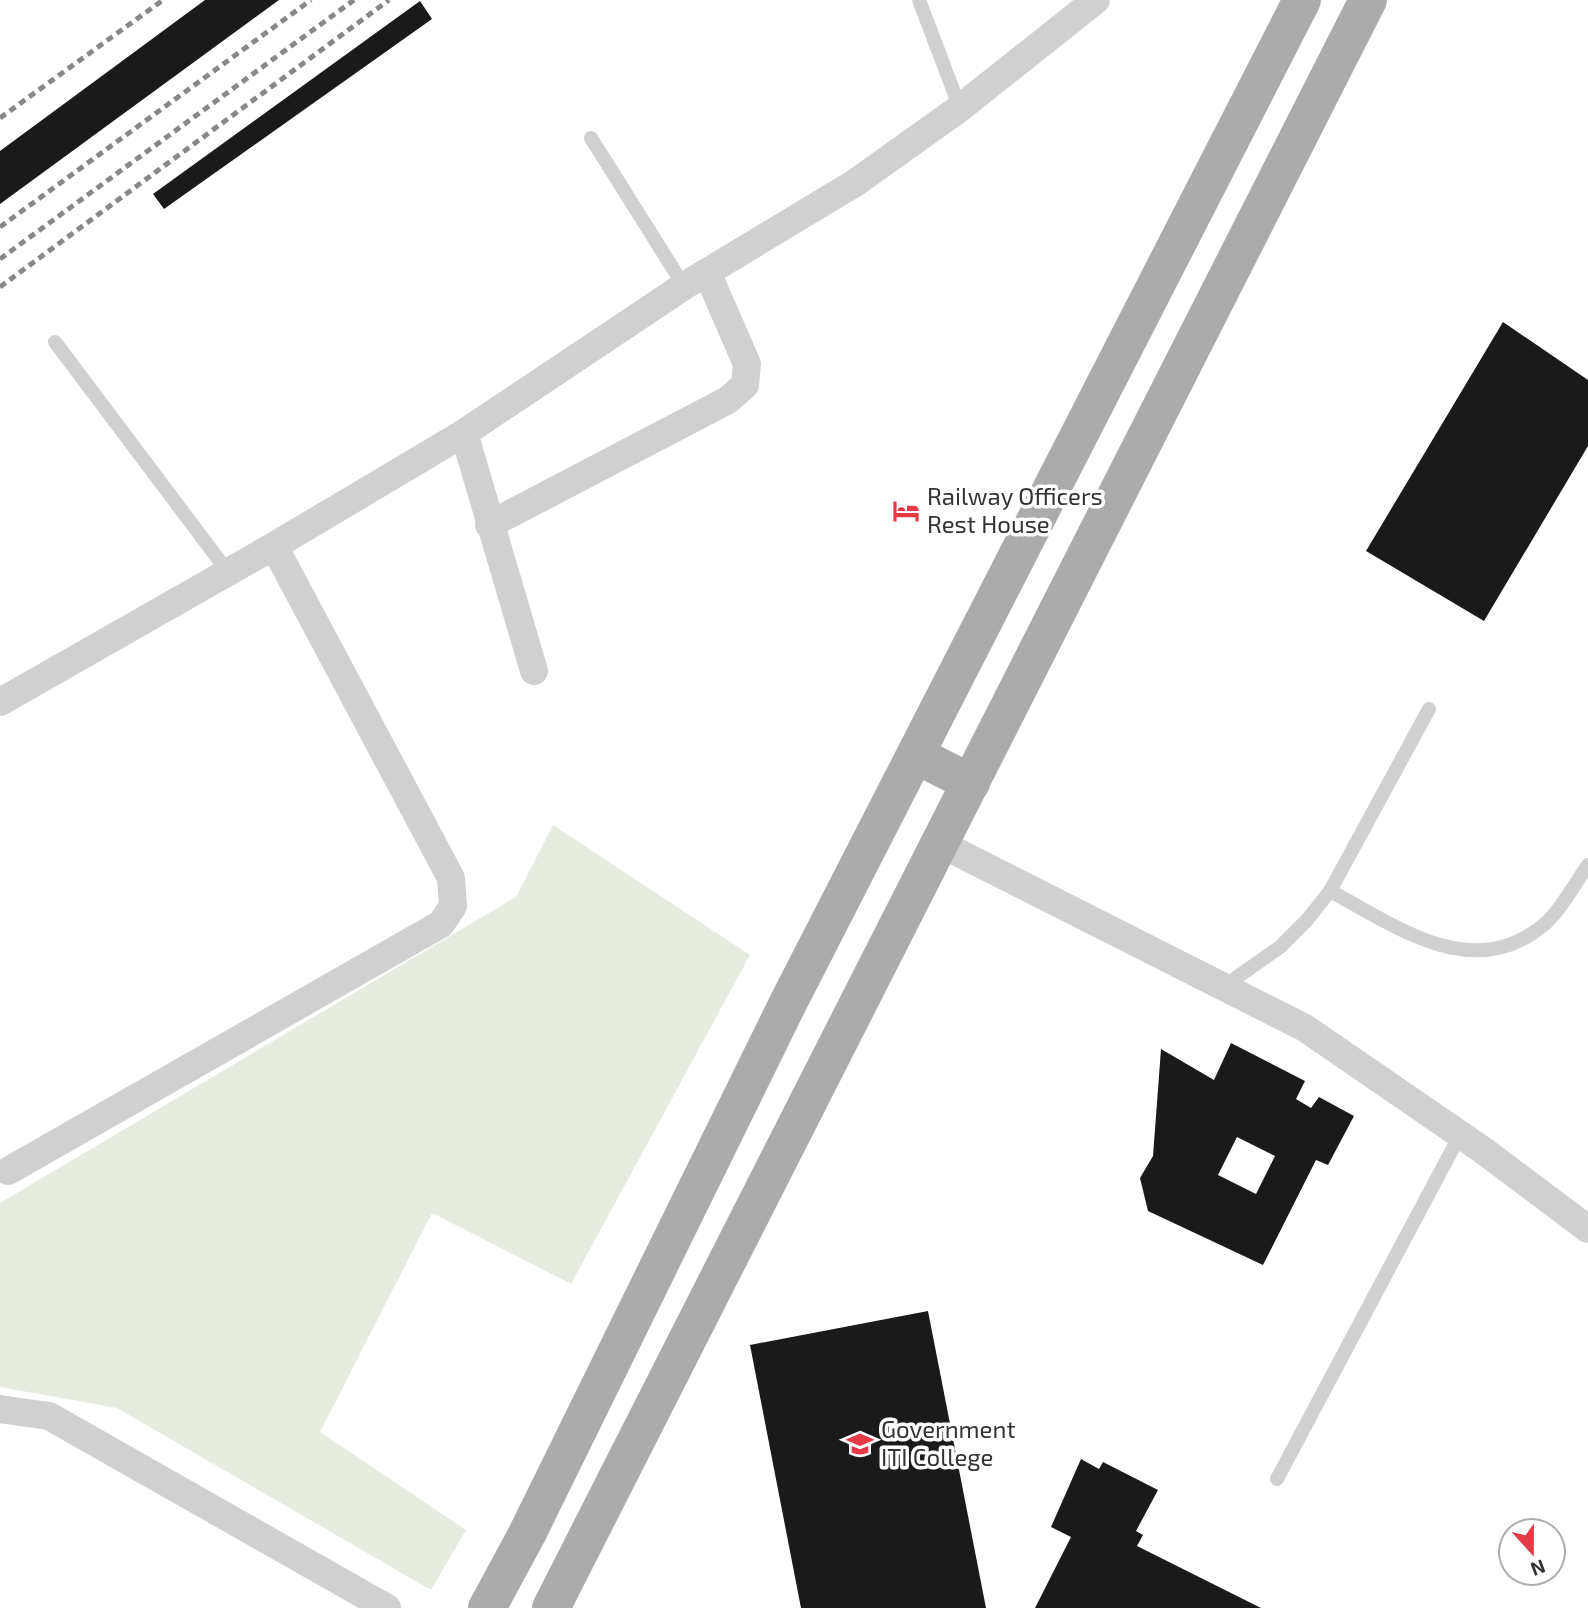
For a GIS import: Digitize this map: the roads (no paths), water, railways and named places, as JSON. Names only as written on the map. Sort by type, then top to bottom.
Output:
[{"type":"main road","points":[[487,1608],[533,1522],[788,1003],[1302,0]]},
{"type":"main road","points":[[551,1608],[1368,0]]},
{"type":"main road","points":[[916,755],[971,783]]},
{"type":"street","points":[[0,702],[274,546],[464,433],[696,279],[855,183],[960,108],[1096,0]]},
{"type":"street","points":[[489,525],[728,400],[745,385],[747,364],[696,279]]},
{"type":"street","points":[[464,433],[534,671]]},
{"type":"street","points":[[8,1171],[441,924],[453,906],[451,878],[274,546]]},
{"type":"street","points":[[941,844],[1306,1028],[1460,1135],[1588,1230]]},
{"type":"street","points":[[0,1409],[48,1416],[387,1608]]},
{"type":"lane","points":[[919,0],[960,108]]},
{"type":"lane","points":[[591,138],[696,279]]},
{"type":"lane","points":[[55,342],[228,572]]},
{"type":"lane","points":[[1223,987],[1280,947],[1307,920],[1330,891],[1429,709]]},
{"type":"lane","points":[[1330,891],[1431,945],[1474,953],[1521,941],[1548,921],[1588,865]]},
{"type":"lane","points":[[1277,1479],[1460,1135]]},
{"type":"railway","points":[[0,118],[163,0]]},
{"type":"railway","points":[[0,227],[311,0]]},
{"type":"railway","points":[[0,259],[354,0]]},
{"type":"railway","points":[[0,287],[389,0]]},
{"type":"place","name":"Railway Officers Rest House","points":[[906,511]]},
{"type":"place","name":"Government ITI College","points":[[860,1444]]}]
